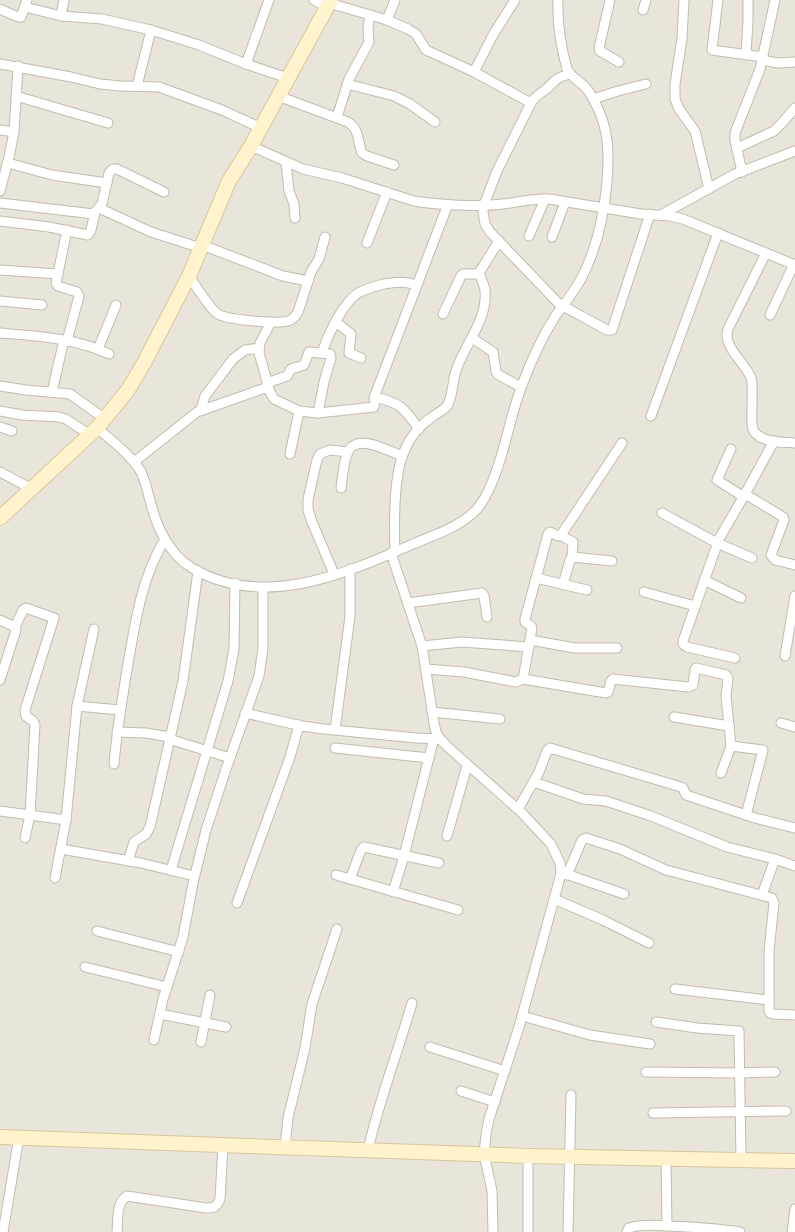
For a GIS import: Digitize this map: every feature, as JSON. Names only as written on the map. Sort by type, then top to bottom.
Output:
[{"type":"street","points":[[61,16],[64,0]]},
{"type":"street","points":[[246,64],[269,0]]},
{"type":"street","points":[[314,0],[387,20],[416,34],[426,50],[531,102]]},
{"type":"street","points":[[387,20],[395,0]]},
{"type":"street","points":[[474,72],[493,34],[515,0]]},
{"type":"street","points":[[0,386],[75,396],[97,427],[134,462],[141,473],[152,509],[165,538],[178,558],[198,571],[222,581],[247,586],[291,586],[350,569],[393,552],[452,526],[468,516],[480,505],[489,490],[500,465],[521,387],[549,327],[580,281],[589,262],[605,208],[608,150],[602,118],[585,87],[570,74],[566,66],[557,14],[558,0]]},
{"type":"street","points":[[610,0],[599,48],[600,51],[619,62]]},
{"type":"street","points":[[684,0],[675,99],[679,109],[695,131],[709,189]]},
{"type":"street","points":[[718,0],[712,50],[746,54],[778,63],[795,62]]},
{"type":"street","points":[[746,54],[748,0]]},
{"type":"street","points":[[742,172],[734,136],[763,58],[775,0]]},
{"type":"street","points":[[0,518],[97,427],[128,390],[189,276],[229,182],[329,3]]},
{"type":"street","points":[[0,9],[19,18],[26,4],[61,16],[102,19],[151,30],[288,78]]},
{"type":"street","points":[[336,117],[348,84],[370,41],[368,28],[370,15]]},
{"type":"street","points":[[137,86],[151,30]]},
{"type":"street","points":[[0,64],[71,76],[100,84],[150,86],[165,89],[222,110],[261,128]]},
{"type":"street","points":[[0,191],[14,132],[18,66]]},
{"type":"street","points":[[570,74],[554,80],[531,102],[492,181],[483,205],[485,224],[563,306],[607,330],[612,330],[650,214]]},
{"type":"street","points":[[348,84],[394,96],[410,104],[435,122]]},
{"type":"street","points":[[593,99],[646,84]]},
{"type":"street","points":[[16,96],[108,123]]},
{"type":"street","points":[[278,96],[348,122],[359,138],[362,153],[394,165]]},
{"type":"street","points":[[737,148],[777,128],[795,108]]},
{"type":"street","points":[[0,130],[14,132]]},
{"type":"street","points":[[250,146],[303,169],[342,178],[414,201],[483,205],[536,198],[683,219],[795,265],[770,315]]},
{"type":"street","points":[[661,215],[742,172],[795,151]]},
{"type":"street","points":[[286,162],[289,191],[296,218]]},
{"type":"street","points":[[8,163],[52,175],[107,183]]},
{"type":"street","points":[[0,221],[88,235],[96,211],[102,204],[109,171],[115,169],[164,192]]},
{"type":"street","points":[[367,243],[387,192]]},
{"type":"street","points":[[529,236],[545,199]]},
{"type":"street","points":[[552,237],[565,202]]},
{"type":"street","points":[[0,203],[96,211],[283,276],[308,281]]},
{"type":"street","points":[[271,322],[259,348],[261,363],[274,399],[299,411],[318,413],[373,408],[374,397],[448,204]]},
{"type":"street","points":[[52,392],[79,295],[77,292],[57,285],[56,282],[67,230]]},
{"type":"street","points":[[651,416],[718,233]]},
{"type":"street","points":[[189,276],[219,315],[271,322],[289,321],[296,316],[308,281],[319,260],[325,237]]},
{"type":"street","points":[[443,314],[461,276],[479,273],[499,241]]},
{"type":"street","points":[[766,253],[726,333],[729,344],[751,379],[752,429],[756,434],[774,441],[795,443]]},
{"type":"street","points":[[0,270],[58,274]]},
{"type":"street","points":[[393,892],[429,758],[437,739],[422,646],[393,552],[397,489],[402,456],[411,438],[432,416],[449,403],[456,369],[480,321],[484,304],[485,289],[479,273]]},
{"type":"street","points":[[322,352],[330,331],[350,301],[361,292],[375,286],[395,282],[417,285]]},
{"type":"street","points":[[0,301],[42,305]]},
{"type":"street","points":[[98,349],[116,305]]},
{"type":"street","points":[[336,322],[351,334],[349,353],[361,358]]},
{"type":"street","points":[[0,333],[66,340],[109,354]]},
{"type":"street","points":[[472,338],[493,352],[497,374],[521,387]]},
{"type":"street","points":[[201,410],[205,396],[233,359],[245,350],[259,348]]},
{"type":"street","points":[[134,462],[192,415],[286,377],[291,369],[303,366],[309,352],[322,352],[330,354],[331,357],[318,413]]},
{"type":"street","points":[[374,397],[399,405],[419,429]]},
{"type":"street","points":[[290,454],[299,411]]},
{"type":"street","points":[[1,414],[59,417],[97,427]]},
{"type":"street","points":[[0,427],[12,431]]},
{"type":"street","points":[[735,658],[684,646],[683,640],[717,543],[774,441]]},
{"type":"street","points":[[341,488],[348,452],[360,442],[402,456]]},
{"type":"street","points":[[560,535],[622,443]]},
{"type":"street","points":[[731,449],[717,480],[784,518],[771,555],[775,560],[795,566]]},
{"type":"street","points":[[334,574],[309,516],[308,499],[320,454],[330,450],[348,452]]},
{"type":"street","points":[[0,472],[32,489]]},
{"type":"street","points":[[662,513],[717,543],[752,558]]},
{"type":"street","points":[[523,679],[532,627],[525,622],[525,619],[548,533],[551,532],[573,542],[572,557],[563,585]]},
{"type":"street","points":[[114,764],[120,710],[141,596],[153,562],[165,538]]},
{"type":"street","points":[[572,557],[612,561]]},
{"type":"street","points":[[335,730],[350,616],[350,569]]},
{"type":"street","points":[[128,861],[134,842],[146,834],[150,827],[186,660],[198,571]]},
{"type":"street","points":[[536,578],[587,591]]},
{"type":"street","points":[[704,580],[741,598]]},
{"type":"street","points":[[171,870],[228,681],[234,649],[235,584]]},
{"type":"street","points":[[153,1040],[183,937],[194,876],[206,830],[259,676],[263,639],[263,587]]},
{"type":"street","points":[[645,592],[695,606]]},
{"type":"street","points":[[408,603],[482,593],[487,617]]},
{"type":"street","points":[[785,656],[795,596]]},
{"type":"street","points":[[0,680],[15,627],[23,610],[26,608],[52,616],[54,618],[25,710],[26,716],[33,720],[34,725],[30,815],[25,838]]},
{"type":"street","points":[[0,620],[15,627]]},
{"type":"street","points":[[55,878],[66,820],[77,706],[94,630]]},
{"type":"street","points":[[422,646],[462,642],[617,648]]},
{"type":"street","points":[[426,669],[464,672],[516,682],[523,679],[606,693],[609,692],[613,679],[690,687],[693,685],[695,669],[698,668],[727,676],[726,696],[731,746],[721,773]]},
{"type":"street","points":[[77,706],[120,710]]},
{"type":"street","points":[[432,712],[500,719]]},
{"type":"street","points":[[246,713],[299,725],[335,730],[437,739],[518,809],[551,844],[564,874]]},
{"type":"street","points":[[674,717],[729,726]]},
{"type":"street","points":[[782,723],[795,727]]},
{"type":"street","points":[[237,903],[290,757],[299,725]]},
{"type":"street","points":[[117,732],[170,738],[230,758]]},
{"type":"street","points":[[731,746],[763,750],[746,815]]},
{"type":"street","points":[[335,748],[429,758]]},
{"type":"street","points":[[518,809],[550,748],[681,787],[686,795],[795,828]]},
{"type":"street","points":[[447,836],[467,766]]},
{"type":"street","points":[[534,782],[583,799],[606,801],[651,816],[727,847],[795,867]]},
{"type":"street","points":[[0,811],[66,820]]},
{"type":"street","points":[[493,1232],[492,1191],[484,1154],[486,1134],[554,899],[582,840],[586,838],[620,849],[666,870],[772,897],[774,903],[769,951],[769,1011],[771,1014],[795,1015]]},
{"type":"street","points":[[350,879],[363,847],[439,863]]},
{"type":"street","points":[[60,849],[194,876]]},
{"type":"street","points":[[762,895],[775,860]]},
{"type":"street","points":[[564,874],[624,894]]},
{"type":"street","points":[[336,875],[458,910]]},
{"type":"street","points":[[554,899],[649,943]]},
{"type":"street","points":[[285,1147],[290,1109],[305,1048],[312,1004],[337,929]]},
{"type":"street","points":[[97,932],[179,952]]},
{"type":"street","points":[[85,967],[167,987]]},
{"type":"street","points":[[675,989],[769,1000]]},
{"type":"street","points":[[201,1042],[210,994]]},
{"type":"street","points":[[368,1150],[376,1115],[412,1003]]},
{"type":"street","points":[[160,1014],[226,1027]]},
{"type":"street","points":[[522,1016],[590,1035],[650,1044]]},
{"type":"street","points":[[656,1022],[697,1028],[738,1030],[741,1160]]},
{"type":"street","points":[[430,1047],[505,1071]]},
{"type":"street","points":[[646,1072],[775,1072]]},
{"type":"street","points":[[461,1090],[495,1102]]},
{"type":"street","points":[[568,1232],[571,1095]]},
{"type":"street","points":[[653,1113],[786,1111]]},
{"type":"street","points":[[0,1137],[528,1156],[795,1161]]},
{"type":"street","points":[[3,1232],[19,1137]]},
{"type":"street","points":[[117,1232],[120,1204],[127,1196],[214,1208],[220,1199],[224,1145]]},
{"type":"street","points":[[528,1156],[528,1232]]},
{"type":"street","points":[[666,1159],[667,1226]]},
{"type":"street","points":[[792,1232],[795,1210]]},
{"type":"street","points":[[627,1232],[633,1226],[655,1229],[667,1226],[736,1232]]},
{"type":"shaded area","points":[[0,0],[795,0],[795,1232],[0,1232]]}]
